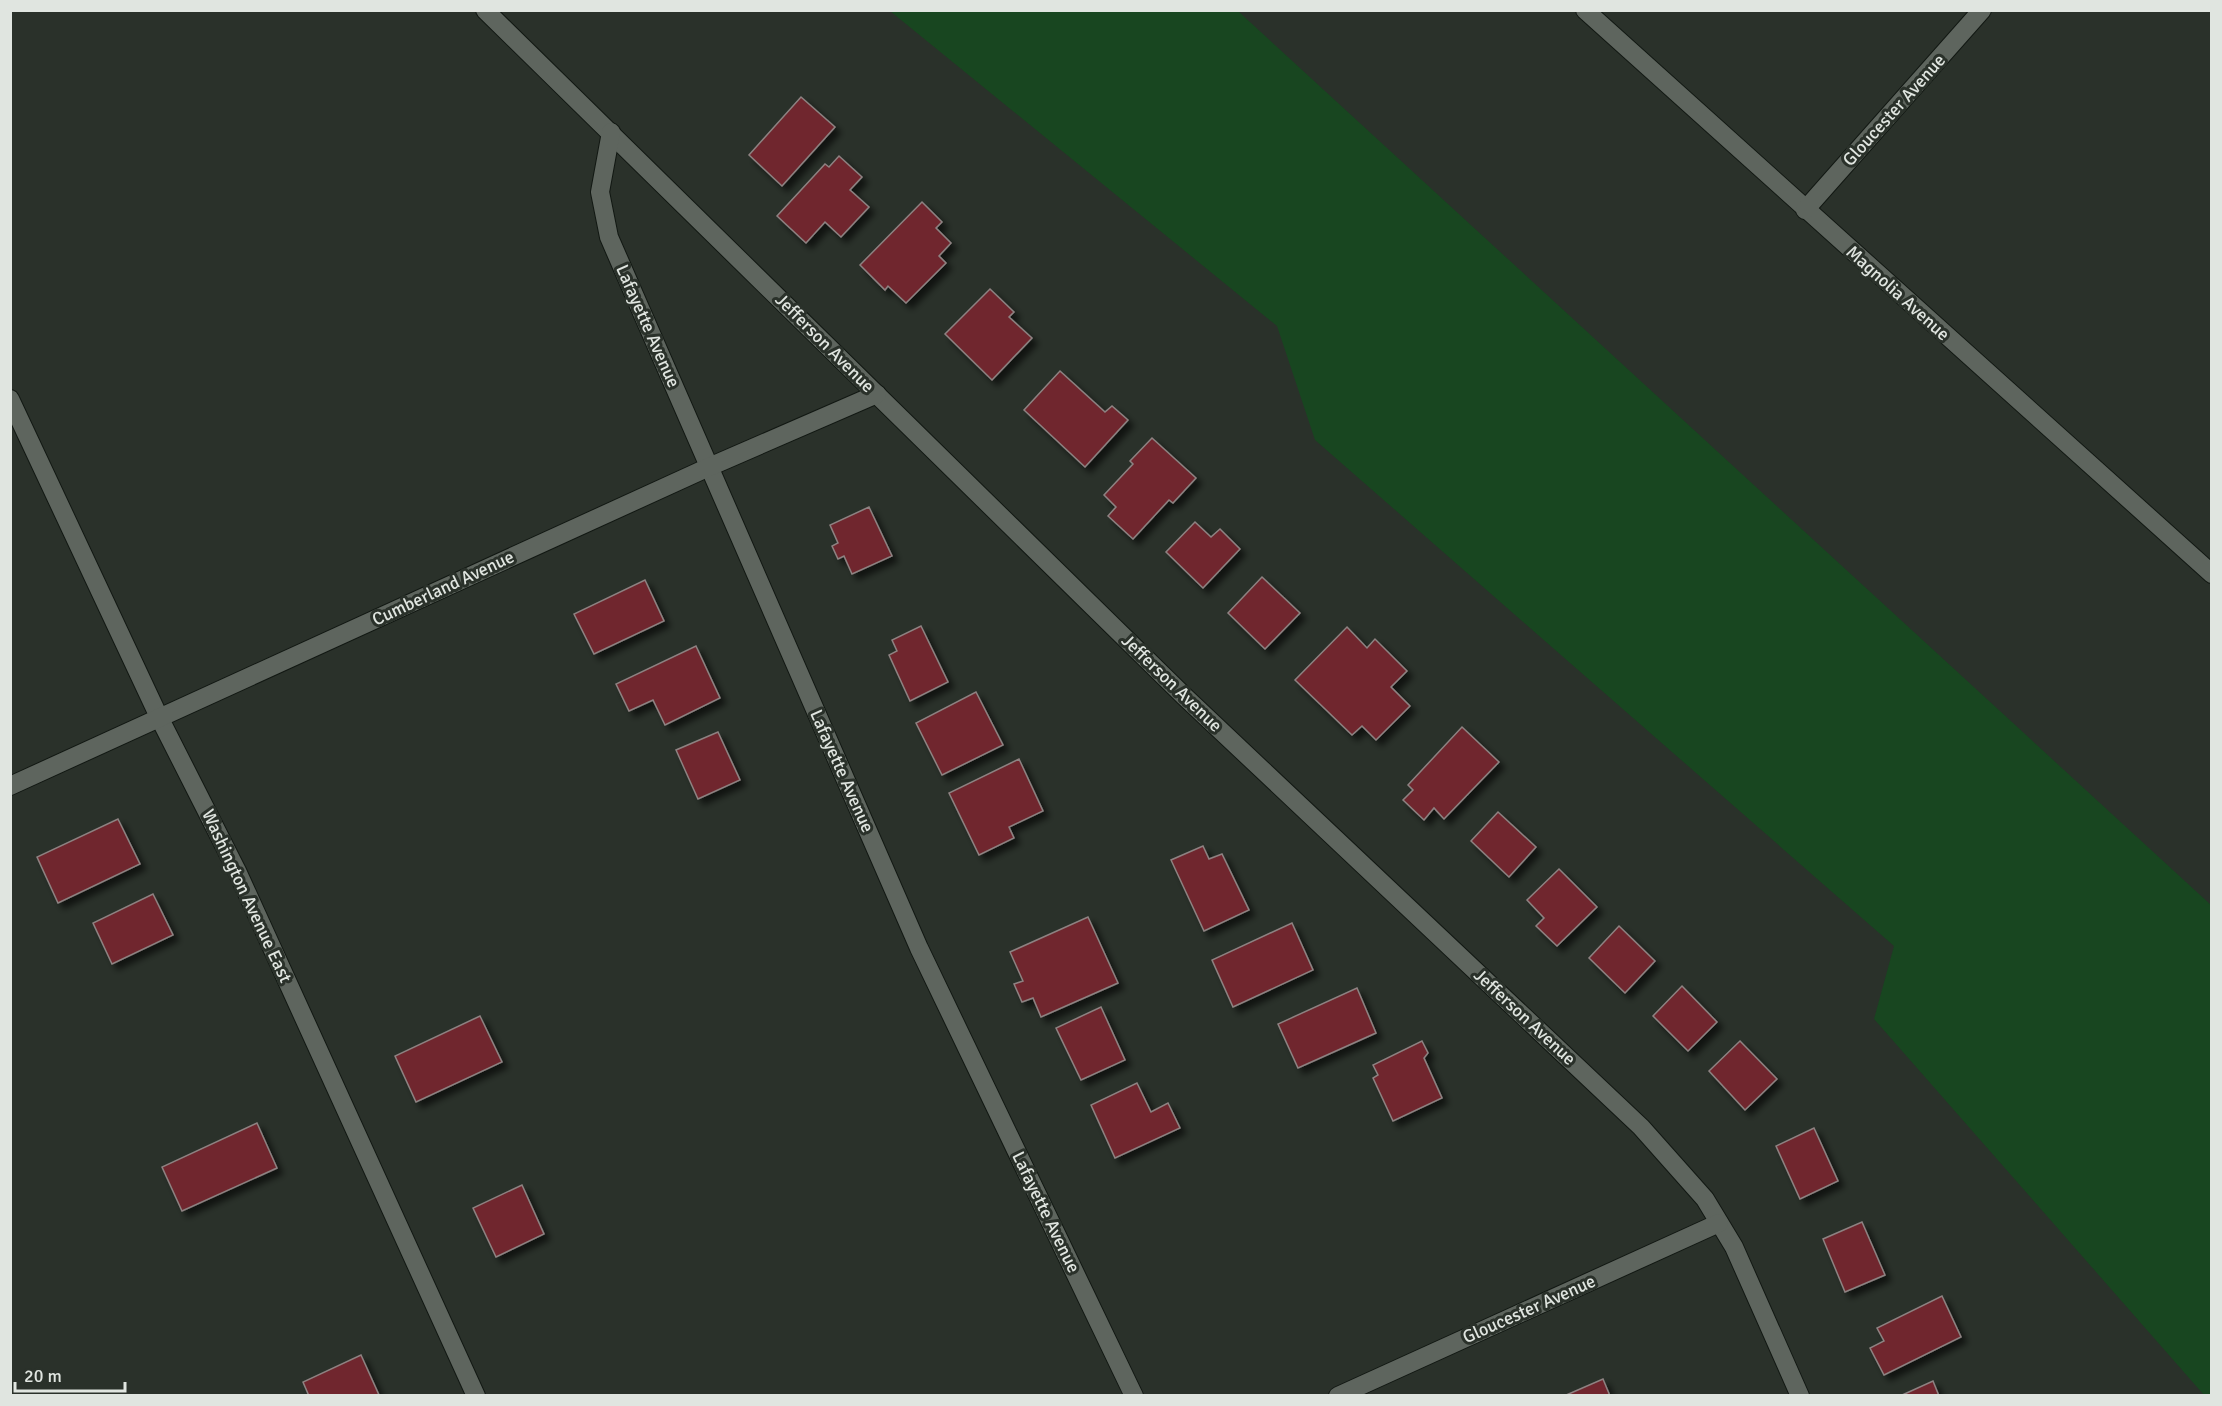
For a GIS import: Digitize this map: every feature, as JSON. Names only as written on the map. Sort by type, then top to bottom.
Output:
[{"type":"street","name":"Jefferson Avenue","points":[[484,10],[1184,696],[1641,1127],[1705,1199],[1734,1247],[1800,1395]]},
{"type":"street","name":"Magnolia Avenue","points":[[1585,10],[2211,574]]},
{"type":"street","name":"Gloucester Avenue","points":[[1805,210],[1982,10]]},
{"type":"street","name":"Lafayette Avenue","points":[[611,132],[600,192],[609,237],[920,948],[1134,1395]]},
{"type":"street","name":"Cumberland Avenue","points":[[10,786],[709,467],[877,394]]},
{"type":"street","name":"Washington Avenue East","points":[[10,399],[159,717],[242,882],[476,1395]]},
{"type":"street","name":"Gloucester Avenue","points":[[1338,1395],[1719,1223]]},
{"type":"green space","points":[[890,11],[1238,11],[2211,905],[2211,1395],[2204,1395],[1874,1019],[1894,946],[1315,440],[1277,326]]},
{"type":"building","points":[[801,97],[835,127],[782,186],[749,155]]},
{"type":"building","points":[[839,156],[862,177],[850,190],[869,207],[841,237],[825,222],[806,243],[777,216],[825,164],[829,167]]},
{"type":"building","points":[[922,202],[942,222],[936,228],[951,243],[939,256],[946,263],[906,303],[888,286],[885,290],[860,265]]},
{"type":"building","points":[[990,289],[1014,312],[1009,317],[1032,338],[992,380],[945,334]]},
{"type":"building","points":[[1060,371],[1105,412],[1112,406],[1128,420],[1085,467],[1024,410]]},
{"type":"building","points":[[1152,438],[1196,478],[1173,503],[1169,500],[1133,539],[1108,516],[1116,507],[1104,495],[1133,464],[1130,461]]},
{"type":"building","points":[[869,507],[892,556],[852,574],[844,556],[838,559],[832,546],[838,543],[830,525]]},
{"type":"building","points":[[1195,522],[1211,537],[1220,529],[1240,549],[1203,588],[1166,552]]},
{"type":"building","points":[[1262,577],[1300,613],[1265,649],[1228,613]]},
{"type":"building","points":[[645,580],[664,621],[594,654],[574,614]]},
{"type":"building","points":[[921,626],[948,682],[910,701],[889,655],[897,651],[892,640]]},
{"type":"building","points":[[1347,627],[1367,648],[1375,639],[1407,671],[1391,687],[1410,706],[1376,740],[1362,726],[1352,735],[1295,680]]},
{"type":"building","points":[[696,646],[720,698],[665,725],[653,700],[629,711],[616,684]]},
{"type":"building","points":[[976,692],[1003,745],[942,775],[916,723]]},
{"type":"building","points":[[1462,727],[1499,762],[1444,819],[1434,808],[1424,820],[1403,800],[1413,790],[1408,785]]},
{"type":"building","points":[[718,732],[740,780],[698,799],[676,750]]},
{"type":"building","points":[[1019,759],[1043,811],[1009,827],[1014,838],[979,855],[949,793]]},
{"type":"building","points":[[1498,812],[1536,847],[1509,877],[1471,841]]},
{"type":"building","points":[[118,819],[140,864],[58,903],[37,857]]},
{"type":"building","points":[[1203,846],[1209,859],[1222,854],[1249,910],[1204,931],[1171,860]]},
{"type":"building","points":[[1559,869],[1597,907],[1557,946],[1536,926],[1544,918],[1527,900]]},
{"type":"building","points":[[153,894],[173,935],[112,964],[93,923]]},
{"type":"building","points":[[1088,917],[1118,983],[1041,1017],[1033,998],[1022,1002],[1014,984],[1023,981],[1010,952]]},
{"type":"building","points":[[1292,923],[1313,970],[1233,1007],[1212,960]]},
{"type":"building","points":[[1619,926],[1655,961],[1625,993],[1589,958]]},
{"type":"building","points":[[1682,986],[1717,1022],[1688,1051],[1653,1016]]},
{"type":"building","points":[[1357,988],[1376,1033],[1298,1068],[1278,1024]]},
{"type":"building","points":[[1101,1007],[1125,1060],[1081,1080],[1056,1028]]},
{"type":"building","points":[[480,1016],[502,1062],[416,1102],[395,1056]]},
{"type":"building","points":[[1422,1041],[1428,1053],[1424,1058],[1442,1098],[1393,1121],[1373,1078],[1378,1075],[1373,1065]]},
{"type":"building","points":[[1740,1041],[1777,1079],[1745,1110],[1709,1071]]},
{"type":"building","points":[[1137,1083],[1151,1112],[1168,1103],[1180,1128],[1115,1158],[1091,1105]]},
{"type":"building","points":[[257,1123],[277,1168],[182,1211],[162,1167]]},
{"type":"building","points":[[1814,1128],[1838,1181],[1800,1199],[1776,1146]]},
{"type":"building","points":[[522,1185],[544,1234],[496,1257],[473,1208]]},
{"type":"building","points":[[1862,1222],[1885,1275],[1845,1292],[1823,1239]]},
{"type":"building","points":[[1942,1296],[1961,1337],[1884,1375],[1870,1348],[1884,1341],[1877,1328]]},
{"type":"building","points":[[361,1355],[379,1395],[309,1396],[303,1382]]},
{"type":"building","points":[[1603,1379],[1610,1396],[1564,1396]]},
{"type":"building","points":[[1933,1381],[1939,1396],[1900,1396]]}]
